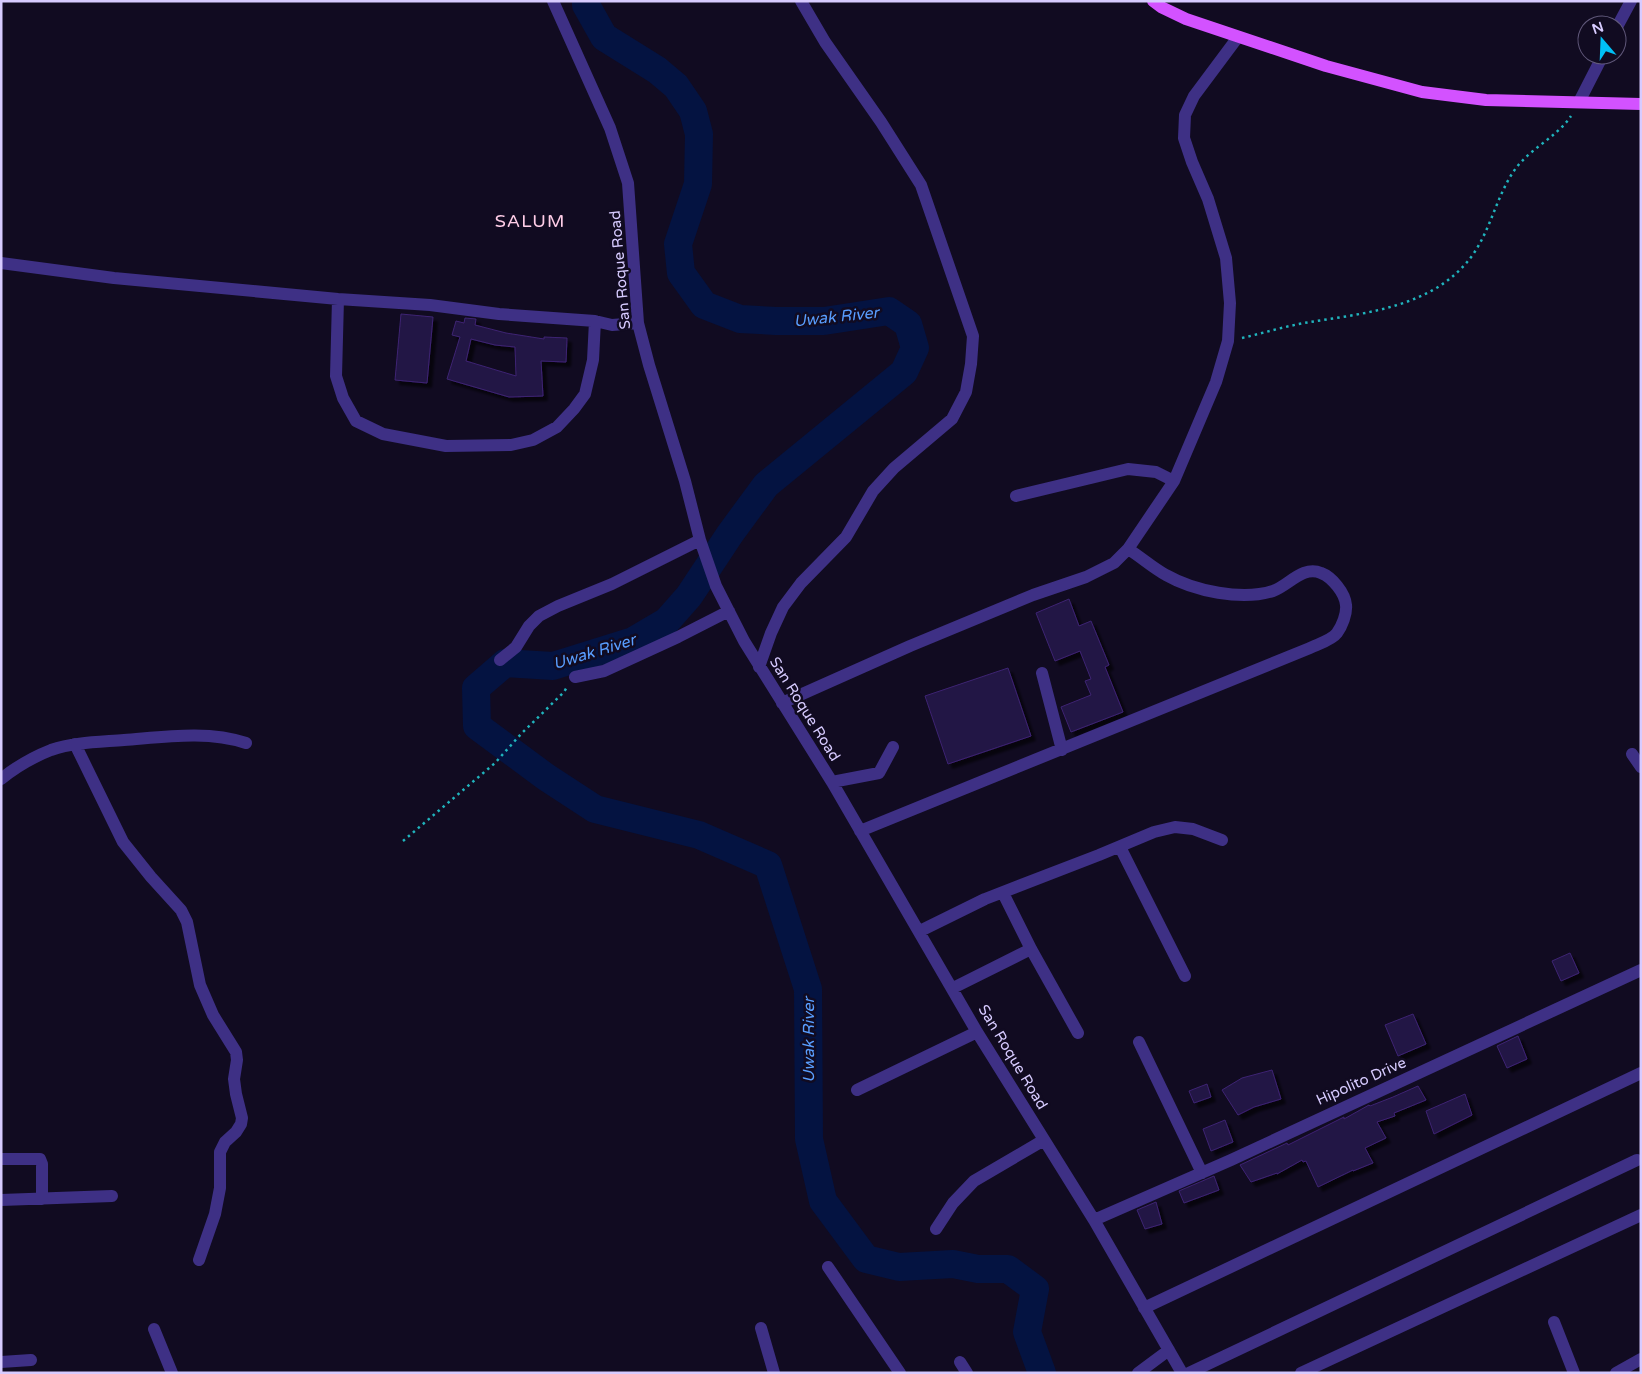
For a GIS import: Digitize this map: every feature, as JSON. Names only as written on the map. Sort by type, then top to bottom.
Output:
[{"type":"main road","points":[[1153,1],[1186,19],[1238,37],[1326,66],[1422,92],[1486,100],[1641,104]]},
{"type":"street","name":"San Roque Road","points":[[553,1],[607,121],[628,183],[638,324],[685,480],[700,540],[716,586],[744,641],[832,782],[977,1032],[1094,1220],[1182,1373]]},
{"type":"street","points":[[760,667],[771,633],[783,607],[801,583],[846,537],[873,491],[894,468],[952,419],[966,392],[973,336],[921,185],[881,122],[825,42],[801,1]]},
{"type":"street","points":[[1623,15],[1631,1]]},
{"type":"street","points":[[782,703],[1024,598],[1086,577],[1114,563],[1128,549],[1174,481],[1216,382],[1228,341],[1230,303],[1226,258],[1208,199],[1184,138],[1185,116],[1194,96],[1238,37]]},
{"type":"street","points":[[1579,102],[1598,65]]},
{"type":"street","points":[[1,263],[114,278],[338,299],[430,305],[508,315],[595,321],[612,325],[638,324]]},
{"type":"street","points":[[338,299],[336,376],[343,398],[356,421],[383,434],[446,446],[511,444],[534,440],[557,427],[585,394],[593,360],[595,321]]},
{"type":"street","points":[[1016,496],[1128,469],[1156,472],[1174,481]]},
{"type":"street","points":[[500,660],[516,647],[529,626],[539,616],[558,606],[612,584],[700,540]]},
{"type":"street","points":[[860,831],[1310,648],[1336,635],[1344,620],[1346,604],[1339,589],[1320,572],[1302,574],[1285,586],[1272,592],[1250,595],[1228,594],[1202,588],[1166,575],[1128,549]]},
{"type":"street","points":[[576,677],[604,671],[729,611]]},
{"type":"street","points":[[1042,673],[1062,750]]},
{"type":"street","points":[[1,779],[33,758],[52,750],[75,744],[168,737],[213,736],[232,738],[246,743]]},
{"type":"street","points":[[75,744],[123,842],[181,910],[187,922],[200,985],[213,1015],[236,1052],[237,1060],[234,1079],[242,1118],[241,1124],[236,1132],[225,1142],[220,1152],[220,1188],[215,1214],[198,1260]]},
{"type":"street","points":[[832,782],[879,773],[893,748]]},
{"type":"street","points":[[1632,754],[1641,766]]},
{"type":"street","points":[[920,931],[985,899],[1154,832],[1175,827],[1193,829],[1222,840]]},
{"type":"street","points":[[1120,847],[1185,976]]},
{"type":"street","points":[[1003,893],[1031,949],[1078,1033]]},
{"type":"street","points":[[953,988],[1031,949]]},
{"type":"street","name":"Hipolito Drive","points":[[1094,1220],[1202,1173],[1641,970]]},
{"type":"street","points":[[857,1090],[977,1032]]},
{"type":"street","points":[[1139,1042],[1202,1173]]},
{"type":"street","points":[[1144,1308],[1641,1073]]},
{"type":"street","points":[[936,1229],[953,1203],[974,1181],[1044,1140]]},
{"type":"street","points":[[1,1159],[40,1159],[42,1164],[42,1199]]},
{"type":"street","points":[[1190,1373],[1637,1160]]},
{"type":"street","points":[[1,1200],[112,1196]]},
{"type":"street","points":[[1301,1373],[1641,1215]]},
{"type":"street","points":[[828,1267],[900,1373]]},
{"type":"street","points":[[1554,1322],[1574,1373]]},
{"type":"street","points":[[761,1328],[774,1373]]},
{"type":"street","points":[[154,1329],[172,1373]]},
{"type":"street","points":[[1138,1373],[1169,1350]]},
{"type":"street","points":[[1616,1373],[1641,1359]]},
{"type":"street","points":[[1,1362],[31,1360]]},
{"type":"path","points":[[1228,341],[1302,324],[1388,309],[1418,297],[1453,276],[1474,253],[1492,220],[1502,190],[1517,167],[1569,119],[1579,102]]},
{"type":"path","points":[[403,841],[495,763],[521,734],[564,692],[571,680],[576,677]]},
{"type":"building","points":[[401,314],[433,317],[427,383],[395,380]]},
{"type":"building","points":[[465,318],[476,319],[475,325],[506,333],[544,339],[544,337],[567,338],[566,362],[541,361],[543,396],[509,397],[447,379],[460,337],[452,335],[456,321],[464,323]],"holes":[[[471,339],[495,345],[515,347],[516,376],[466,361]]]},
{"type":"building","points":[[1069,599],[1079,626],[1091,621],[1109,665],[1105,667],[1123,712],[1071,732],[1061,707],[1091,695],[1085,681],[1091,679],[1080,651],[1055,661],[1036,613]]},
{"type":"building","points":[[1008,668],[1031,736],[948,764],[925,696]]},
{"type":"building","points":[[1570,953],[1579,973],[1561,981],[1552,961]]},
{"type":"building","points":[[1413,1014],[1426,1044],[1398,1056],[1385,1025]]},
{"type":"building","points":[[1518,1036],[1527,1059],[1507,1068],[1497,1046]]},
{"type":"building","points":[[1272,1070],[1281,1099],[1254,1107],[1238,1115],[1222,1090],[1242,1078]]},
{"type":"building","points":[[1207,1084],[1211,1097],[1194,1103],[1189,1091]]},
{"type":"building","points":[[1418,1086],[1426,1100],[1394,1113],[1395,1116],[1377,1122],[1386,1138],[1365,1148],[1373,1163],[1353,1170],[1318,1187],[1306,1161],[1303,1162],[1302,1160],[1277,1174],[1251,1182],[1240,1165],[1287,1143],[1288,1145],[1344,1117],[1344,1119],[1369,1105]]},
{"type":"building","points":[[1465,1094],[1472,1115],[1434,1134],[1426,1111]]},
{"type":"building","points":[[1225,1120],[1233,1142],[1211,1151],[1203,1129]]},
{"type":"building","points":[[1214,1176],[1219,1190],[1184,1203],[1179,1191]]},
{"type":"building","points":[[1156,1202],[1162,1224],[1145,1229],[1137,1210]]},
{"type":"waterway","name":"Uwak River","points":[[586,1],[586,5],[604,37],[657,70],[676,86],[693,111],[699,134],[698,184],[678,244],[681,273],[704,305],[740,319],[776,321],[824,321],[889,311],[908,324],[915,348],[904,372],[766,485],[730,534],[689,596],[667,621],[633,641],[553,666],[505,663],[476,688],[477,726],[546,777],[595,809],[699,835],[768,865],[808,989],[809,1139],[823,1201],[866,1259],[899,1267],[953,1264],[978,1269],[1008,1269],[1035,1289],[1027,1332],[1042,1373]]},
{"type":"district","name":"SALUM","points":[[530,221]]}]
